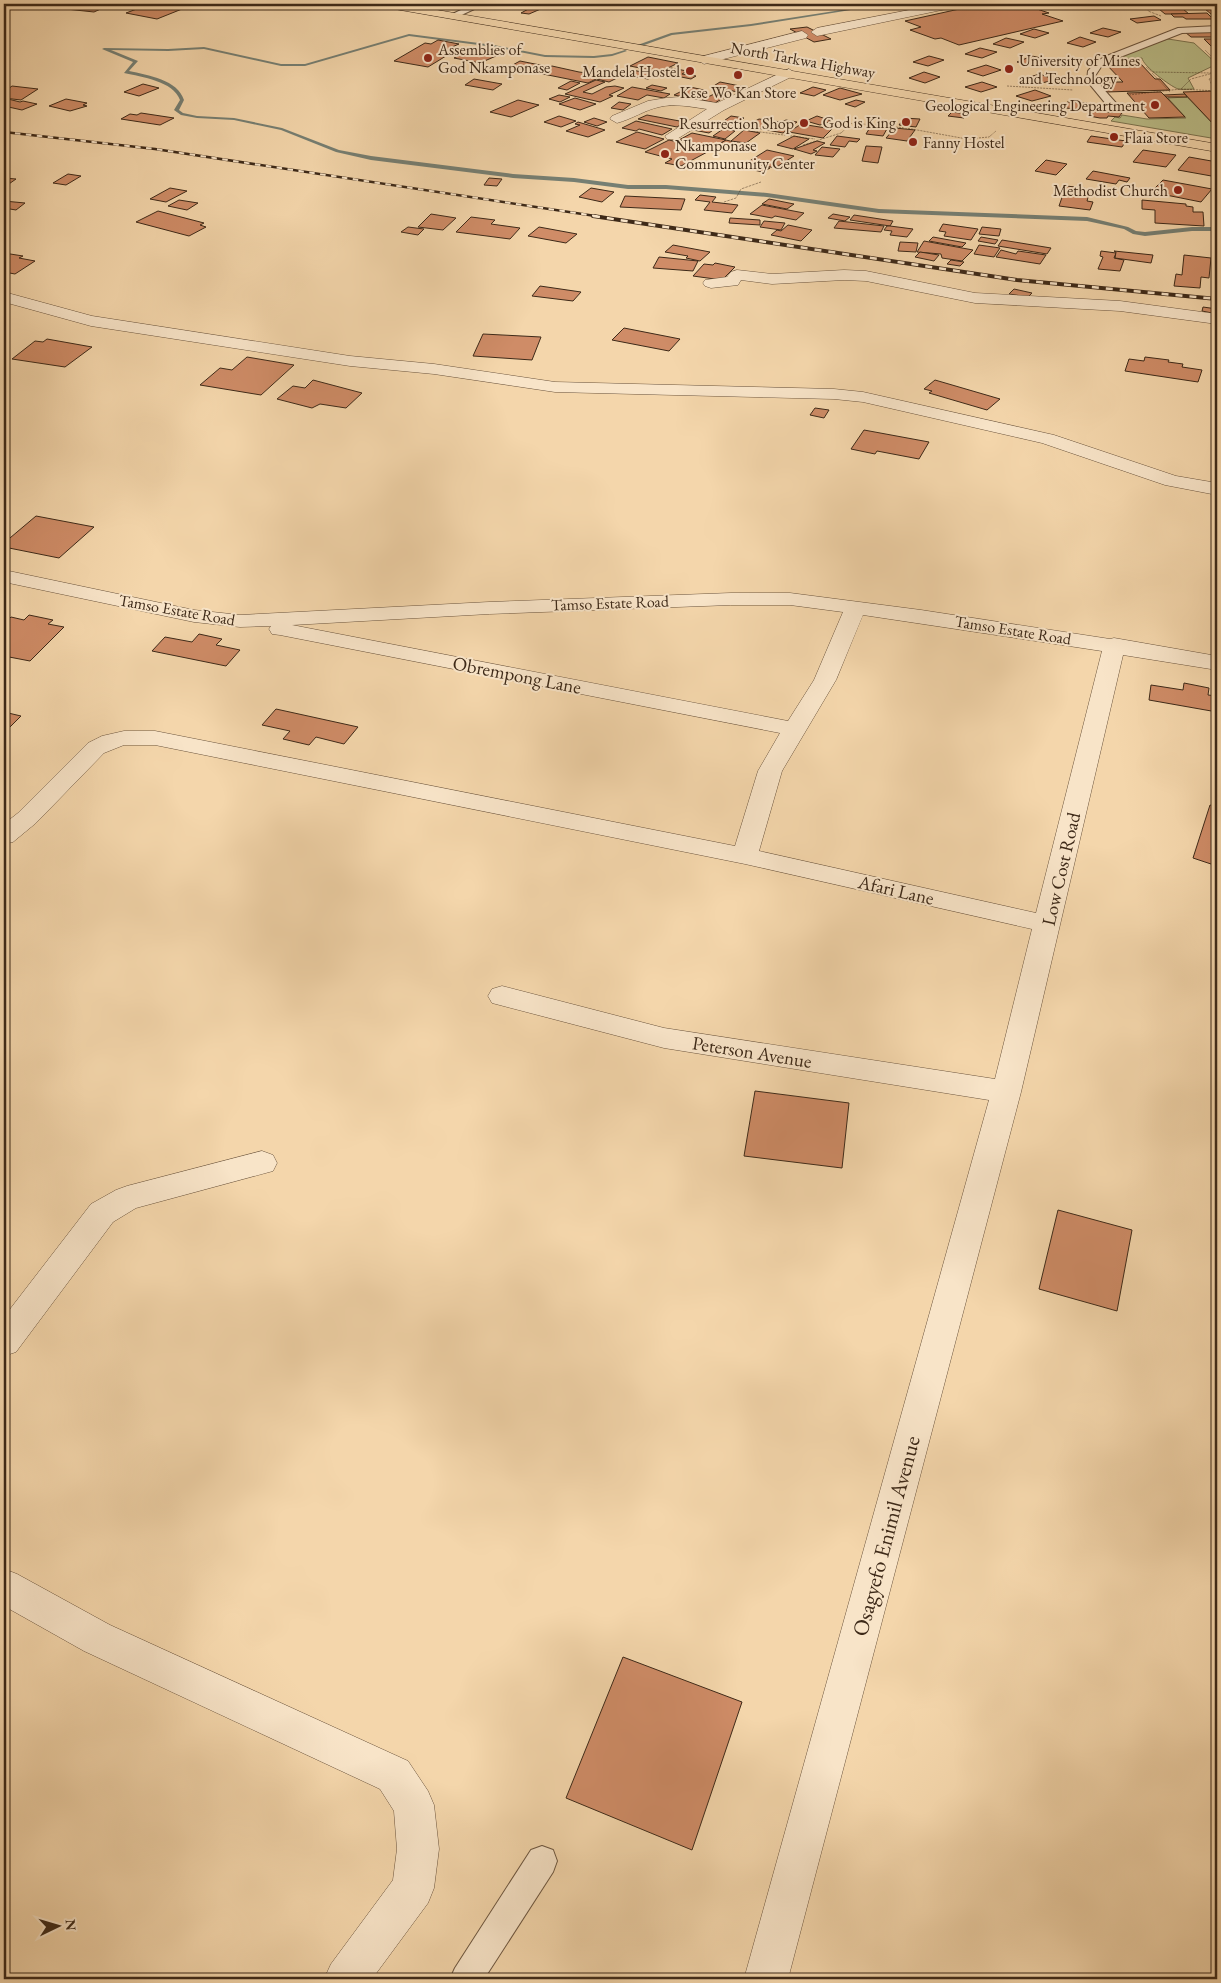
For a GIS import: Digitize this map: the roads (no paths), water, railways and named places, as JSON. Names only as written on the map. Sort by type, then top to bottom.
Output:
[{"type":"main road","name":"North Tarkwa Highway","points":[[384,4],[704,60],[1100,123],[1217,148]]},
{"type":"street","points":[[817,32],[956,4]]},
{"type":"street","points":[[704,60],[802,35]]},
{"type":"street","points":[[672,136],[696,123],[719,107],[789,73]]},
{"type":"street","points":[[617,118],[635,113],[653,104],[666,102],[680,101],[719,107]]},
{"type":"street","points":[[711,283],[732,282],[737,275],[772,279],[844,275],[866,276],[975,298],[1120,306],[1217,320]]},
{"type":"street","points":[[4,297],[91,321],[350,361],[434,369],[555,387],[834,394],[863,397],[1047,439],[1172,481],[1217,489]]},
{"type":"street","name":"Tamso Estate Road","points":[[4,576],[194,616],[240,622],[489,608],[731,599],[790,599],[1114,645],[1217,663]]},
{"type":"street","points":[[745,856],[770,771],[825,680],[856,607]]},
{"type":"street","name":"Obrempong Lane","points":[[240,622],[794,729]]},
{"type":"street","name":"Low Cost Road","points":[[1006,1092],[1114,645]]},
{"type":"street","name":"Afari Lane","points":[[4,836],[27,818],[96,748],[108,741],[136,736],[745,856],[1048,924]]},
{"type":"street","name":"Peterson Avenue","points":[[502,996],[664,1038],[1006,1092]]},
{"type":"street","name":"Osagyefo Enimil Avenue","points":[[766,1979],[1006,1092]]},
{"type":"street","points":[[4,1342],[102,1213],[127,1198],[262,1163]]},
{"type":"street","points":[[4,1586],[97,1638],[394,1775],[414,1805],[418,1849],[413,1888],[346,1979]]},
{"type":"lane","points":[[452,16],[481,4]]},
{"type":"lane","points":[[566,4],[619,6],[718,4]]},
{"type":"lane","points":[[1111,110],[1111,103],[1100,93],[1090,79],[1096,65],[1181,30],[1217,29]]},
{"type":"lane","points":[[466,1979],[542,1861]]},
{"type":"waterway","points":[[634,47],[671,34],[751,25],[886,4]]},
{"type":"waterway","points":[[110,49],[168,50],[204,48],[281,65],[305,65],[409,35],[494,46],[545,56],[594,57],[625,51]]},
{"type":"waterway","points":[[104,49],[136,62],[126,72],[158,81],[175,89],[180,94],[182,100],[176,110],[181,114],[234,119],[282,129],[338,151],[371,158],[513,176],[574,180],[628,187],[666,187],[767,195],[879,211],[1087,219],[1126,228],[1135,233],[1145,234],[1192,229],[1217,229]]},
{"type":"railway","points":[[4,132],[155,149],[602,217]]},
{"type":"railway","points":[[593,216],[1017,280],[1217,299]]},
{"type":"place","name":"Assemblies of God Nkamponase","points":[[428,58]]},
{"type":"place","name":"University of Mines and Technology","points":[[1009,69]]},
{"type":"place","name":"Mandela Hostel","points":[[690,71]]},
{"type":"place","name":"Kɛse Wo Kan Store","points":[[738,75]]},
{"type":"place","name":"Geological Engineering Department","points":[[1155,105]]},
{"type":"place","name":"God is King","points":[[906,122]]},
{"type":"place","name":"Resurrection Shop","points":[[804,123]]},
{"type":"place","name":"Flaia Store","points":[[1114,137]]},
{"type":"place","name":"Fanny Hostel","points":[[913,142]]},
{"type":"place","name":"Nkamponase Commununity Center","points":[[665,154]]},
{"type":"place","name":"Methodist Church","points":[[1178,190]]}]
